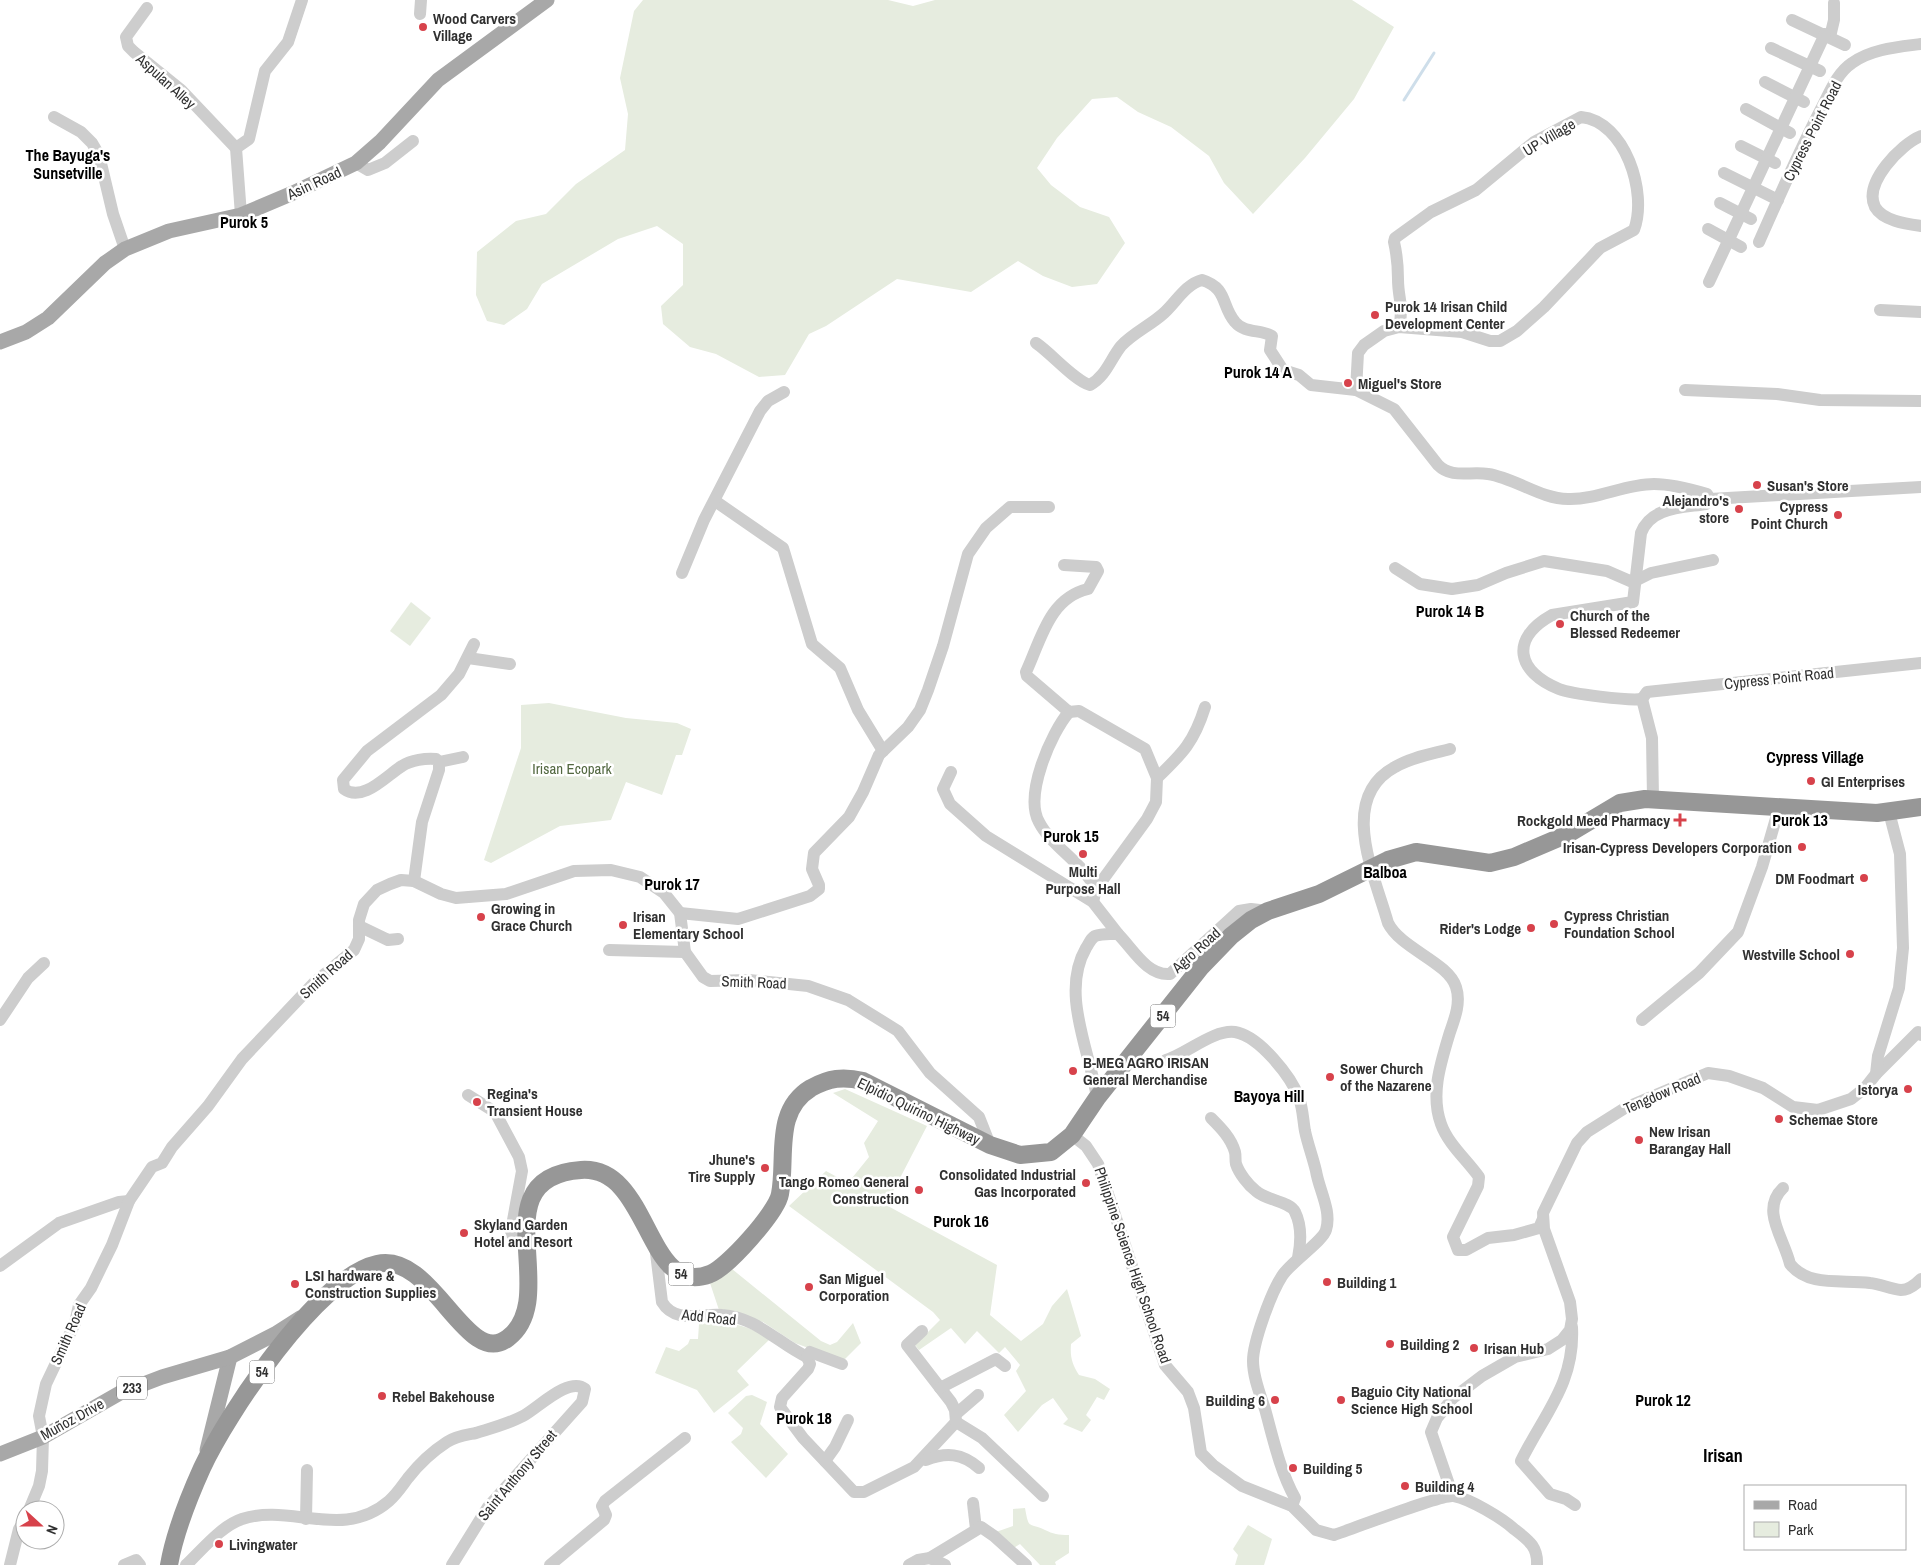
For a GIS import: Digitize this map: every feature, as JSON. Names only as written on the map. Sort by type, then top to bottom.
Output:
[{"type":"highway","name":"Elpidio Quirino Highway","points":[[167,1562],[184,1509],[203,1465],[244,1396],[305,1315],[333,1289],[354,1275],[377,1264],[391,1264],[412,1271],[424,1281],[468,1332],[488,1343],[500,1343],[512,1334],[526,1306],[529,1271],[524,1227],[527,1213],[538,1188],[560,1174],[590,1170],[612,1178],[633,1201],[655,1245],[676,1272],[694,1277],[714,1273],[727,1262],[772,1213],[780,1195],[783,1134],[791,1109],[804,1093],[829,1079],[848,1078],[863,1082],[990,1145],[1020,1155],[1042,1155],[1057,1149],[1072,1135],[1097,1098],[1201,968],[1231,936],[1268,911],[1319,894],[1388,860],[1416,852],[1438,853],[1474,862],[1490,863],[1506,859],[1568,834],[1620,803],[1653,798],[1779,808],[1889,812],[1921,807]]},
{"type":"main road","name":"Asin Road","points":[[0,342],[26,332],[48,318],[106,262],[125,249],[169,231],[241,215],[356,163],[380,142],[438,80],[547,0]]},
{"type":"main road","name":"Muñoz Drive","points":[[0,1454],[43,1437],[120,1393],[162,1377],[230,1357],[276,1334],[305,1315]]},
{"type":"main road","points":[[203,1465],[230,1357]]},
{"type":"street","points":[[241,215],[236,148],[249,139],[265,71],[288,42],[302,0]]},
{"type":"street","points":[[420,14],[421,0]]},
{"type":"street","points":[[1709,282],[1729,240],[1746,217],[1753,188],[1771,161],[1815,69],[1834,20],[1834,3]]},
{"type":"street","name":"Aspulan Alley","points":[[147,8],[126,37],[128,46],[144,62],[181,90],[236,148]]},
{"type":"street","points":[[1792,20],[1828,35],[1845,45]]},
{"type":"street","name":"Cypress Point Road","points":[[1759,242],[1818,115],[1842,72],[1864,56],[1888,49],[1921,44]]},
{"type":"street","points":[[1771,48],[1815,69]]},
{"type":"street","points":[[1765,82],[1800,100]]},
{"type":"street","points":[[1746,110],[1786,130]]},
{"type":"street","points":[[54,117],[80,132],[92,143],[99,155],[113,214],[125,249]]},
{"type":"street","name":"UP Village","points":[[1356,390],[1358,353],[1364,345],[1384,331],[1399,327],[1462,332],[1490,341],[1500,341],[1517,331],[1544,307],[1600,248],[1634,230],[1638,211],[1636,178],[1625,152],[1608,131],[1588,118],[1581,117],[1560,126],[1534,142],[1476,190],[1431,212],[1395,238],[1394,242],[1399,269],[1398,279],[1403,310],[1399,327]]},
{"type":"street","points":[[1921,136],[1892,156],[1883,170],[1873,198],[1875,206],[1881,214],[1895,220],[1921,226]]},
{"type":"street","points":[[356,163],[368,170],[378,167],[413,141]]},
{"type":"street","points":[[1741,146],[1771,161]]},
{"type":"street","points":[[1724,173],[1778,200]]},
{"type":"street","points":[[1720,204],[1746,217]]},
{"type":"street","points":[[1708,229],[1741,247]]},
{"type":"street","points":[[1036,343],[1051,354],[1081,383],[1090,385],[1103,376],[1121,346],[1154,321],[1193,284],[1202,280],[1220,290],[1235,323],[1249,331],[1272,336],[1270,350],[1283,370],[1299,375],[1311,385],[1356,390],[1394,409],[1444,472],[1452,475],[1469,473],[1504,477],[1565,499],[1581,499],[1653,483],[1692,489],[1707,494],[1710,499]]},
{"type":"street","points":[[1880,310],[1921,312]]},
{"type":"street","points":[[1685,390],[1777,394],[1820,400],[1921,401]]},
{"type":"street","points":[[682,574],[704,520],[760,410],[768,401],[784,392]]},
{"type":"street","points":[[1653,798],[1652,738],[1642,699],[1624,699],[1560,689],[1527,668],[1523,658],[1525,643],[1544,619],[1570,611],[1630,603],[1634,600],[1641,533],[1649,519],[1660,512],[1706,504],[1710,499],[1921,486]]},
{"type":"street","points":[[715,501],[778,544],[785,552],[801,615],[812,644],[840,668],[858,710],[883,751]]},
{"type":"street","points":[[439,762],[439,770],[422,822],[414,881],[441,894],[462,898],[506,894],[574,871],[610,870],[640,878],[654,886],[673,903],[680,914],[738,919],[790,904],[815,893],[819,885],[812,869],[814,853],[849,817],[863,792],[874,765],[883,751],[908,727],[920,710],[943,646],[964,566],[976,540],[997,517],[1010,507],[1049,507]]},
{"type":"street","points":[[1395,568],[1420,584],[1452,588],[1478,585],[1506,573],[1544,561],[1607,571],[1621,578],[1637,580],[1651,573],[1713,560]]},
{"type":"street","points":[[1064,565],[1096,567],[1098,571],[1088,589],[1076,591],[1051,612],[1026,672],[1027,676],[1069,712],[1079,712],[1145,748],[1157,778],[1156,802],[1147,819],[1096,889],[1093,902]]},
{"type":"street","points":[[464,757],[439,762],[436,759],[424,759],[403,765],[375,786],[357,793],[347,791],[342,785],[343,780],[367,751],[440,695],[459,674],[474,644]]},
{"type":"street","points":[[468,658],[510,664]]},
{"type":"street","name":"Cypress Point Road","points":[[1642,699],[1646,692],[1921,663]]},
{"type":"street","points":[[1157,778],[1184,751],[1197,732],[1205,707]]},
{"type":"street","points":[[1069,712],[1061,722],[1042,758],[1036,808],[1038,821],[1072,858],[1096,889]]},
{"type":"street","points":[[1450,749],[1415,758],[1394,767],[1379,779],[1362,817],[1364,842],[1388,924],[1393,934],[1450,977],[1456,987],[1456,1015],[1435,1090],[1436,1106],[1447,1137],[1479,1177],[1478,1186],[1453,1237],[1458,1250],[1466,1250],[1488,1238],[1514,1235],[1539,1228],[1543,1219]]},
{"type":"street","points":[[951,772],[943,789],[950,804],[986,836],[1093,902],[1118,934]]},
{"type":"street","points":[[1642,1020],[1699,974],[1738,932],[1762,867],[1779,808]]},
{"type":"street","points":[[1876,1074],[1880,1048],[1898,988],[1903,948],[1900,854],[1889,812]]},
{"type":"street","name":"Smith Road","points":[[33,1500],[39,1486],[42,1470],[43,1437],[39,1416],[46,1384],[75,1323],[79,1305],[91,1288],[112,1246],[129,1201],[152,1168],[162,1163],[172,1146],[208,1106],[252,1047],[314,982],[354,950],[359,939],[359,926],[364,904],[377,890],[401,880],[414,881]]},
{"type":"street","name":"Agro Road","points":[[1118,934],[1150,969],[1159,975],[1170,974],[1239,911],[1251,909],[1268,911]]},
{"type":"street","name":"Smith Road","points":[[680,914],[685,952],[696,971],[710,981],[767,981],[826,990],[848,1000],[898,1031],[930,1073],[979,1117],[990,1145]]},
{"type":"street","points":[[359,926],[388,940],[398,939]]},
{"type":"street","points":[[1097,1098],[1077,1007],[1076,983],[1081,957],[1092,939],[1097,935],[1118,934]]},
{"type":"street","points":[[609,950],[685,952]]},
{"type":"street","points":[[0,1020],[28,978],[44,963]]},
{"type":"street","points":[[1166,1060],[1180,1056],[1201,1042],[1220,1034],[1234,1032],[1256,1041],[1290,1082],[1298,1097],[1305,1132],[1325,1200],[1326,1224],[1323,1236],[1298,1258],[1277,1284],[1256,1343],[1253,1361],[1255,1377],[1275,1444],[1289,1487],[1295,1498],[1292,1506]]},
{"type":"street","name":"Tengdow Road","points":[[1543,1219],[1545,1207],[1577,1143],[1587,1132],[1625,1108],[1708,1073],[1729,1076],[1763,1088],[1794,1107],[1818,1110],[1851,1099],[1865,1088],[1876,1074],[1918,1032],[1921,1035]]},
{"type":"street","points":[[468,1095],[495,1112],[520,1157],[522,1171],[511,1231],[513,1237],[525,1242]]},
{"type":"street","points":[[1211,1118],[1226,1132],[1236,1153],[1235,1163],[1244,1178],[1256,1192],[1270,1201],[1285,1203],[1295,1211],[1300,1237],[1298,1258]]},
{"type":"street","name":"Philippine Science High School Road","points":[[1072,1135],[1086,1146],[1098,1164],[1165,1365],[1188,1392],[1194,1408],[1201,1453],[1212,1465],[1242,1486],[1292,1506],[1316,1530],[1334,1535],[1434,1500],[1453,1496]]},
{"type":"street","points":[[1783,1188],[1775,1196],[1771,1210],[1790,1264],[1795,1270],[1827,1281],[1869,1283],[1902,1290],[1912,1286],[1921,1279]]},
{"type":"street","points":[[0,1266],[59,1223],[119,1202],[129,1201]]},
{"type":"street","points":[[1543,1219],[1570,1302],[1572,1345],[1568,1373],[1555,1402],[1521,1461],[1550,1494],[1566,1499],[1575,1506]]},
{"type":"street","name":"Add Road","points":[[655,1245],[662,1302],[666,1309],[689,1317],[723,1315],[744,1320],[764,1329],[807,1357],[810,1352],[842,1364]]},
{"type":"street","points":[[1538,1565],[1536,1548],[1530,1541],[1508,1524],[1470,1502],[1453,1496],[1431,1432],[1432,1425],[1453,1398],[1482,1376],[1515,1357],[1548,1349],[1558,1344],[1568,1335],[1572,1325]]},
{"type":"street","points":[[922,1331],[907,1345],[952,1402],[956,1418],[982,1438],[1043,1496]]},
{"type":"street","points":[[807,1357],[810,1364],[808,1369],[782,1398],[780,1404],[783,1412],[803,1438],[849,1488],[859,1494],[900,1476],[919,1463],[940,1454],[964,1458],[979,1468]]},
{"type":"street","points":[[940,1388],[996,1359],[1006,1366]]},
{"type":"street","name":"Saint Anthony Street","points":[[306,1519],[346,1521],[378,1509],[388,1502],[420,1464],[448,1441],[508,1423],[572,1385],[580,1385],[585,1389],[582,1402],[488,1507],[452,1565]]},
{"type":"street","points":[[919,1463],[956,1418],[978,1395]]},
{"type":"street","points":[[825,1461],[835,1447],[848,1420]]},
{"type":"street","points":[[550,1565],[604,1520],[606,1515],[602,1506],[605,1501],[685,1438]]},
{"type":"street","points":[[186,1565],[217,1536],[240,1519],[267,1516],[306,1519],[307,1470]]},
{"type":"street","points":[[973,1503],[976,1529]]},
{"type":"street","points":[[909,1565],[918,1560],[930,1558],[981,1527],[1026,1565]]},
{"type":"street","points":[[10,1565],[15,1545]]},
{"type":"street","points":[[930,1558],[945,1565]]},
{"type":"street","points":[[124,1565],[136,1560],[140,1565]]},
{"type":"green space","points":[[643,0],[888,0],[913,6],[935,0],[1352,0],[1394,27],[1354,99],[1305,158],[1253,214],[1224,183],[1209,156],[1171,127],[1138,112],[1117,97],[1092,99],[1057,138],[1037,168],[1051,185],[1080,207],[1109,217],[1125,243],[1097,284],[1072,287],[1043,276],[1018,261],[971,292],[897,279],[826,326],[809,334],[785,375],[759,377],[716,354],[690,347],[663,324],[661,306],[683,285],[683,244],[657,226],[618,239],[542,284],[527,309],[504,325],[487,321],[476,295],[477,252],[516,221],[546,214],[576,184],[625,150],[628,114],[620,78],[634,11]]},
{"type":"green space","points":[[411,602],[431,618],[410,646],[390,631]]},
{"type":"green space","name":"Irisan Ecopark","points":[[549,703],[626,718],[677,723],[691,729],[682,755],[676,755],[662,795],[626,782],[611,820],[560,826],[491,863],[484,860],[521,748],[521,705]]},
{"type":"green space","points":[[845,1089],[927,1126],[886,1205],[997,1265],[990,1315],[1021,1341],[1043,1324],[1052,1306],[1067,1289],[1081,1336],[1071,1344],[1071,1357],[1075,1367],[1079,1375],[1095,1379],[1110,1389],[1104,1400],[1097,1397],[1086,1415],[1091,1420],[1082,1432],[1063,1424],[1068,1419],[1053,1398],[1042,1405],[1018,1432],[1004,1415],[1026,1391],[1016,1371],[1020,1365],[1005,1347],[999,1353],[977,1331],[965,1344],[951,1328],[919,1350],[915,1345],[940,1320],[933,1312],[789,1206],[826,1171],[848,1183],[869,1157],[864,1143],[878,1121],[833,1093]]},
{"type":"green space","points":[[732,1269],[821,1341],[830,1345],[837,1342],[853,1323],[861,1343],[843,1361],[795,1343],[763,1322],[719,1310],[710,1283]]},
{"type":"green space","points":[[721,1322],[759,1332],[770,1339],[737,1371],[749,1385],[714,1413],[697,1390],[655,1373],[666,1347],[679,1351],[688,1344],[690,1339],[698,1339],[699,1324]]},
{"type":"green space","points":[[752,1395],[767,1402],[760,1424],[788,1454],[766,1478],[731,1442],[741,1434],[743,1428],[728,1413],[746,1396]]},
{"type":"green space","points":[[1025,1508],[1027,1520],[1030,1524],[1053,1533],[1069,1535],[1069,1553],[1055,1562],[1056,1565],[1040,1565],[1020,1544],[1012,1549],[996,1532],[1013,1526],[1013,1509]]},
{"type":"green space","points":[[1248,1525],[1272,1539],[1264,1565],[1235,1565],[1238,1555],[1233,1549]]},
{"type":"waterway","points":[[1404,100],[1434,53]]},
{"type":"place","name":"Wood Carvers Village","points":[[423,27]]},
{"type":"place","name":"Purok 14 Irisan Child Development Center","points":[[1375,315]]},
{"type":"place","name":"Miguel's Store","points":[[1348,383]]},
{"type":"place","name":"Susan's Store","points":[[1757,485]]},
{"type":"place","name":"Alejandro's store","points":[[1739,509]]},
{"type":"place","name":"Cypress Point Church","points":[[1838,515]]},
{"type":"place","name":"Church of the Blessed Redeemer","points":[[1560,624]]},
{"type":"place","name":"GI Enterprises","points":[[1811,781]]},
{"type":"place","name":"Rockgold Meed Pharmacy","points":[[1680,820]]},
{"type":"place","name":"Irisan-Cypress Developers Corporation","points":[[1802,847]]},
{"type":"place","name":"Multi Purpose Hall","points":[[1083,854]]},
{"type":"place","name":"DM Foodmart","points":[[1864,878]]},
{"type":"place","name":"Growing in Grace Church","points":[[481,917]]},
{"type":"place","name":"Cypress Christian Foundation School","points":[[1554,924]]},
{"type":"place","name":"Irisan Elementary School","points":[[623,925]]},
{"type":"place","name":"Rider's Lodge","points":[[1531,928]]},
{"type":"place","name":"Westville School","points":[[1850,954]]},
{"type":"place","name":"B-MEG AGRO IRISAN General Merchandise","points":[[1073,1071]]},
{"type":"place","name":"Sower Church of the Nazarene","points":[[1330,1077]]},
{"type":"place","name":"Istorya","points":[[1908,1089]]},
{"type":"place","name":"Regina's Transient House","points":[[477,1102]]},
{"type":"place","name":"Schemae Store","points":[[1779,1119]]},
{"type":"place","name":"New Irisan Barangay Hall","points":[[1639,1140]]},
{"type":"place","name":"Jhune's Tire Supply","points":[[765,1168]]},
{"type":"place","name":"Consolidated Industrial Gas Incorporated","points":[[1086,1183]]},
{"type":"place","name":"Tango Romeo General Construction","points":[[919,1190]]},
{"type":"place","name":"Skyland Garden Hotel and Resort","points":[[464,1233]]},
{"type":"place","name":"Building 1","points":[[1327,1282]]},
{"type":"place","name":"LSI hardware & Construction Supplies","points":[[295,1284]]},
{"type":"place","name":"San Miguel Corporation","points":[[809,1287]]},
{"type":"place","name":"Building 2","points":[[1390,1344]]},
{"type":"place","name":"Irisan Hub","points":[[1474,1348]]},
{"type":"place","name":"Rebel Bakehouse","points":[[382,1396]]},
{"type":"place","name":"Building 6","points":[[1275,1400]]},
{"type":"place","name":"Baguio City National Science High School","points":[[1341,1400]]},
{"type":"place","name":"Building 5","points":[[1293,1468]]},
{"type":"place","name":"Building 4","points":[[1405,1486]]},
{"type":"place","name":"Livingwater","points":[[219,1544]]},
{"type":"district","name":"The Bayuga's Sunsetville","points":[[68,164]]},
{"type":"district","name":"Purok 5","points":[[244,222]]},
{"type":"district","name":"Purok 14 A","points":[[1258,372]]},
{"type":"district","name":"Purok 14 B","points":[[1450,611]]},
{"type":"district","name":"Cypress Village","points":[[1815,757]]},
{"type":"district","name":"Purok 13","points":[[1800,820]]},
{"type":"district","name":"Purok 15","points":[[1071,836]]},
{"type":"district","name":"Balboa","points":[[1385,872]]},
{"type":"district","name":"Purok 17","points":[[672,884]]},
{"type":"district","name":"Bayoya Hill","points":[[1269,1096]]},
{"type":"district","name":"Purok 16","points":[[961,1221]]},
{"type":"district","name":"Purok 12","points":[[1663,1400]]},
{"type":"district","name":"Purok 18","points":[[804,1418]]},
{"type":"district","name":"Irisan","points":[[1723,1455]]}]
